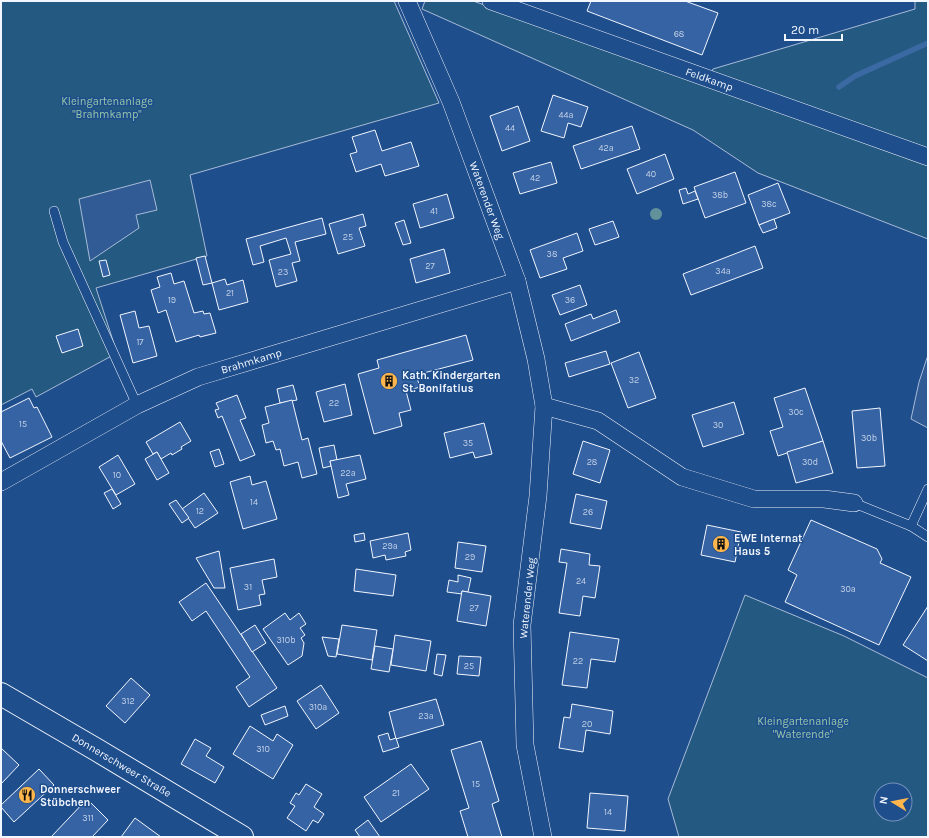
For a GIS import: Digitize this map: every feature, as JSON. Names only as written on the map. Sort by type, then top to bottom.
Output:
[{"type":"main road","name":"Donnerschweer Straße","points":[[1,694],[242,837]]},
{"type":"street","name":"Waterender Weg","points":[[407,1],[451,102],[517,281],[536,359],[544,406],[538,496],[522,625],[525,745],[543,837]]},
{"type":"street","name":"Feldkamp","points":[[490,1],[928,157]]},
{"type":"street","name":"Brahmkamp","points":[[1,482],[136,405],[198,377],[517,281]]},
{"type":"street","points":[[544,406],[598,421],[682,477],[754,499],[824,498],[854,504]]},
{"type":"lane","points":[[54,211],[63,242],[136,405]]},
{"type":"lane","points":[[911,526],[928,489]]},
{"type":"lane","points":[[854,504],[911,526],[928,537]]},
{"type":"green space","name":"Kleingartenanlage \"Brahmkamp\"","points":[[1,1],[394,1],[439,103],[190,175],[207,256],[96,288],[117,353],[36,397],[32,389],[1,405]]},
{"type":"green space","points":[[425,1],[473,1],[707,83],[713,69],[915,9],[915,1],[928,1],[928,239],[758,173],[693,130],[422,9]]},
{"type":"green space","name":"Kleingartenanlage \"Waterende\"","points":[[745,595],[844,636],[928,678],[928,837],[679,837],[668,799]]},
{"type":"shaded area","points":[[150,180],[157,210],[136,215],[139,228],[90,261],[79,199]]},
{"type":"shaded area","points":[[928,355],[928,428],[911,419],[919,382]]},
{"type":"building","points":[[591,1],[685,1],[718,13],[702,55],[587,11]]},
{"type":"building","points":[[553,95],[588,107],[581,127],[568,123],[564,138],[541,131]]},
{"type":"building","points":[[518,106],[530,141],[502,151],[490,116]]},
{"type":"building","points":[[632,126],[640,149],[581,169],[573,146]]},
{"type":"building","points":[[375,130],[382,151],[411,142],[419,166],[385,176],[381,164],[356,172],[350,154],[357,152],[352,137]]},
{"type":"building","points":[[665,154],[674,179],[637,194],[627,169]]},
{"type":"building","points":[[551,162],[557,183],[520,194],[513,173]]},
{"type":"building","points":[[735,172],[746,203],[705,218],[694,187]]},
{"type":"building","points":[[778,183],[790,213],[759,225],[748,195]]},
{"type":"building","points":[[686,188],[688,194],[695,191],[698,199],[683,204],[679,190]]},
{"type":"building","points":[[447,194],[454,218],[420,228],[413,204]]},
{"type":"building","points":[[363,214],[366,226],[359,228],[365,246],[338,254],[329,224]]},
{"type":"building","points":[[322,218],[326,234],[295,242],[300,261],[292,263],[297,281],[276,287],[269,260],[291,254],[286,238],[260,246],[264,262],[253,265],[246,239]]},
{"type":"building","points":[[774,219],[777,228],[763,233],[759,225]]},
{"type":"building","points":[[404,220],[411,243],[403,245],[395,223]]},
{"type":"building","points":[[613,221],[619,237],[595,245],[589,229]]},
{"type":"building","points":[[577,233],[583,251],[563,258],[567,269],[540,278],[530,250]]},
{"type":"building","points":[[755,246],[763,268],[691,295],[683,274]]},
{"type":"building","points":[[444,249],[450,273],[416,283],[410,259]]},
{"type":"building","points":[[205,256],[212,283],[203,285],[196,258]]},
{"type":"building","points":[[106,260],[110,275],[103,277],[99,261]]},
{"type":"building","points":[[171,273],[174,284],[184,281],[194,313],[203,311],[204,314],[210,313],[216,333],[200,337],[199,335],[176,342],[166,310],[158,313],[151,290],[160,287],[157,277]]},
{"type":"building","points":[[225,279],[227,285],[243,280],[248,302],[219,310],[212,283]]},
{"type":"building","points":[[580,285],[587,305],[560,315],[552,295]]},
{"type":"building","points":[[616,310],[620,322],[571,341],[565,324],[591,314],[593,319]]},
{"type":"building","points":[[135,311],[139,328],[149,326],[157,356],[133,363],[120,315]]},
{"type":"building","points":[[78,329],[83,346],[62,353],[56,336]]},
{"type":"building","name":"Kath. Kindergarten St. Bonifatius","points":[[466,335],[473,360],[416,375],[420,387],[406,391],[411,410],[399,413],[402,426],[374,434],[358,374],[379,368],[377,360]]},
{"type":"building","points":[[606,351],[610,364],[569,377],[565,363]]},
{"type":"building","points":[[639,352],[656,398],[628,408],[611,363]]},
{"type":"building","points":[[345,384],[352,415],[324,422],[316,392]]},
{"type":"building","points":[[293,385],[297,400],[280,403],[277,389]]},
{"type":"building","points":[[805,388],[823,441],[778,456],[770,431],[783,427],[774,398]]},
{"type":"building","points":[[237,395],[246,418],[240,420],[255,455],[240,461],[222,416],[218,418],[215,410],[219,409],[216,403]]},
{"type":"building","points":[[29,398],[34,408],[37,407],[52,437],[10,458],[1,441],[1,412]]},
{"type":"building","points":[[292,400],[302,440],[308,438],[317,474],[302,478],[298,462],[284,466],[280,449],[276,450],[273,441],[266,443],[262,425],[269,423],[265,407]]},
{"type":"building","points":[[734,402],[744,434],[703,447],[692,415]]},
{"type":"building","points":[[880,408],[885,466],[857,468],[852,411]]},
{"type":"building","points":[[180,422],[191,441],[172,455],[171,453],[161,459],[157,452],[153,454],[146,442]]},
{"type":"building","points":[[484,423],[492,454],[475,458],[473,452],[450,458],[444,433]]},
{"type":"building","points":[[583,441],[610,450],[600,483],[573,474]]},
{"type":"building","points":[[823,441],[833,473],[796,483],[787,452]]},
{"type":"building","points":[[334,445],[337,460],[330,461],[331,466],[323,468],[319,448]]},
{"type":"building","points":[[219,449],[224,464],[215,467],[210,452]]},
{"type":"building","points":[[157,452],[169,473],[157,480],[145,459]]},
{"type":"building","points":[[118,455],[135,484],[116,495],[99,467]]},
{"type":"building","points":[[360,455],[366,479],[346,484],[349,495],[338,498],[330,461]]},
{"type":"building","points":[[250,476],[252,485],[266,481],[277,519],[243,529],[230,482]]},
{"type":"building","points":[[112,489],[121,504],[113,509],[104,493]]},
{"type":"building","points":[[204,493],[218,513],[195,528],[182,509]]},
{"type":"building","points":[[576,494],[607,501],[601,529],[570,523]]},
{"type":"building","points":[[176,500],[189,518],[182,523],[169,504]]},
{"type":"building","points":[[811,520],[877,549],[882,559],[880,563],[911,577],[879,645],[785,602],[797,575],[788,570]]},
{"type":"building","name":"EWE Internat Haus 5","points":[[707,525],[741,532],[735,562],[701,555]]},
{"type":"building","points":[[364,533],[365,540],[355,542],[354,535]]},
{"type":"building","points":[[408,533],[411,550],[405,552],[406,556],[386,560],[385,555],[373,558],[370,541]]},
{"type":"building","points":[[458,542],[486,546],[482,572],[455,568]]},
{"type":"building","points":[[561,549],[590,554],[589,565],[600,566],[595,598],[583,596],[580,616],[559,613],[567,563],[559,562]]},
{"type":"building","points":[[219,551],[225,588],[214,588],[196,558]]},
{"type":"building","points":[[274,559],[277,577],[262,580],[265,594],[259,595],[261,605],[238,610],[230,568]]},
{"type":"building","points":[[356,569],[396,575],[393,596],[354,591]]},
{"type":"building","points":[[458,575],[471,578],[468,592],[462,591],[462,594],[447,592],[449,580],[458,582]]},
{"type":"building","points":[[206,583],[277,688],[249,707],[236,687],[250,677],[206,611],[192,621],[179,602]]},
{"type":"building","points":[[462,591],[491,596],[486,626],[457,621]]},
{"type":"building","points":[[928,606],[928,661],[903,645]]},
{"type":"building","points":[[285,613],[290,620],[299,613],[306,624],[300,628],[305,635],[301,638],[304,643],[302,656],[288,665],[263,629]]},
{"type":"building","points":[[255,625],[266,643],[252,652],[241,634]]},
{"type":"building","points":[[342,625],[377,630],[372,660],[337,654]]},
{"type":"building","points":[[570,632],[619,639],[615,662],[591,659],[587,688],[562,685]]},
{"type":"building","points":[[395,635],[431,641],[426,671],[391,665]]},
{"type":"building","points":[[322,637],[339,639],[336,657],[328,656]]},
{"type":"building","points":[[375,646],[393,649],[389,672],[371,669]]},
{"type":"building","points":[[437,654],[446,655],[442,676],[434,674]]},
{"type":"building","points":[[459,656],[481,657],[479,676],[457,674]]},
{"type":"building","points":[[131,678],[150,695],[125,723],[106,706]]},
{"type":"building","points":[[321,685],[339,713],[316,729],[297,701]]},
{"type":"building","points":[[436,699],[444,725],[396,739],[389,712]]},
{"type":"building","points":[[572,704],[613,711],[610,734],[586,730],[583,752],[559,748],[564,717],[570,718]]},
{"type":"building","points":[[285,706],[288,716],[265,725],[261,715]]},
{"type":"building","points":[[250,726],[273,741],[277,734],[293,745],[273,779],[233,754]]},
{"type":"building","points":[[388,733],[390,740],[396,738],[399,747],[383,752],[378,736]]},
{"type":"building","points":[[195,739],[211,748],[206,756],[224,767],[215,783],[181,764]]},
{"type":"building","points":[[481,741],[499,801],[492,804],[502,837],[468,837],[460,811],[469,808],[451,750]]},
{"type":"building","points":[[1,748],[19,765],[1,784]]},
{"type":"building","points":[[411,764],[429,789],[381,822],[364,797]]},
{"type":"building","name":"Donnerschweer Stübchen","points":[[39,769],[54,785],[14,822],[1,807],[1,805]]},
{"type":"building","points":[[306,784],[322,794],[314,807],[324,814],[318,823],[313,820],[306,831],[287,818],[295,806],[290,803],[296,793],[299,795]]},
{"type":"building","points":[[590,793],[628,796],[625,831],[587,828]]},
{"type":"building","points":[[87,799],[108,820],[92,837],[51,837]]},
{"type":"building","points":[[135,818],[161,837],[121,837]]},
{"type":"building","points":[[368,820],[380,837],[360,837],[355,830]]},
{"type":"waterway","points":[[839,87],[855,76],[928,43]]},
{"type":"place","name":"Kath. Kindergarten St. Bonifatius","points":[[389,381]]},
{"type":"place","name":"EWE Internat Haus 5","points":[[721,544]]},
{"type":"place","name":"Donnerschweer Stübchen","points":[[27,795]]}]
